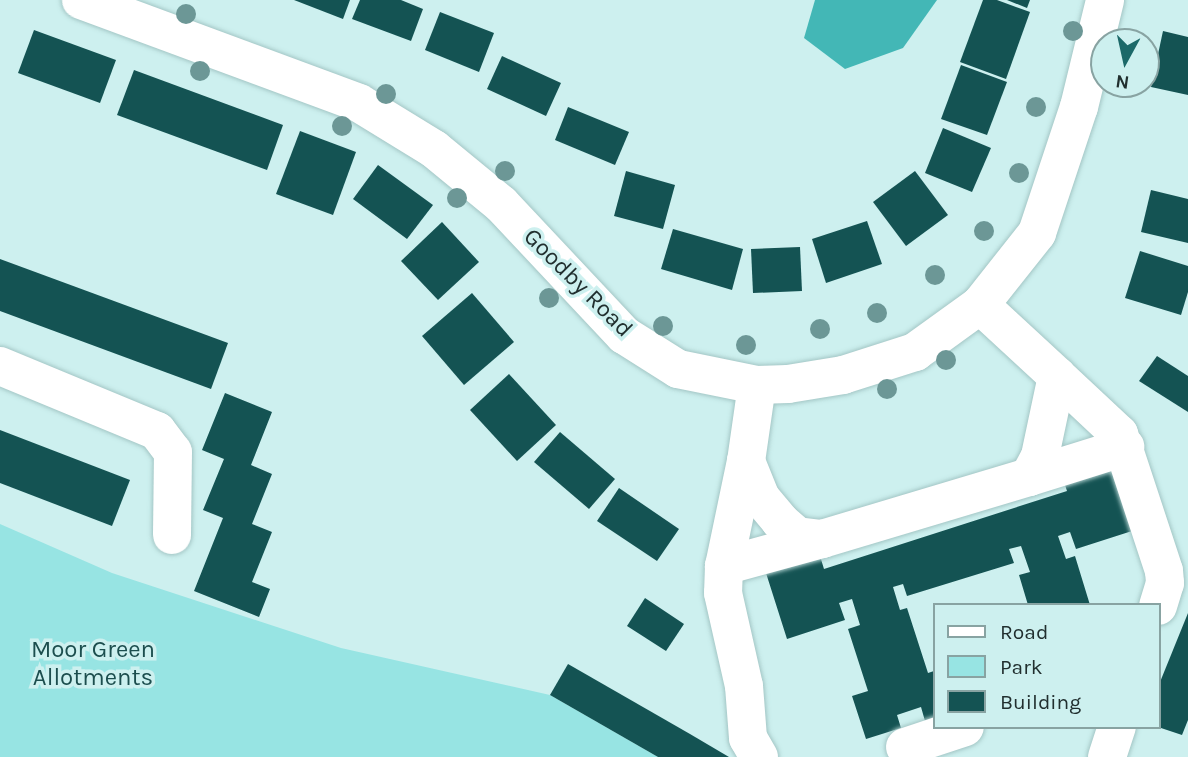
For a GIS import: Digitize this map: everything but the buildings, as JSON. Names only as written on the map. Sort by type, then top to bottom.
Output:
[{"type":"street","name":"Goodby Road","points":[[81,0],[359,103],[434,149],[501,204],[624,335],[678,369],[757,385],[788,384],[843,374],[915,352],[981,305],[1037,233],[1079,107],[1105,0]]},
{"type":"street","points":[[981,305],[1119,434],[1164,571],[1165,583],[1159,603]]},
{"type":"street","points":[[0,366],[157,431],[173,452],[172,536]]},
{"type":"street","points":[[1030,477],[1040,456],[1057,376]]},
{"type":"street","points":[[757,385],[746,461],[724,566],[723,593],[744,685],[747,738],[759,757]]},
{"type":"street","points":[[724,566],[1125,447]]},
{"type":"street","points":[[746,461],[761,498],[780,521],[797,536],[822,539]]},
{"type":"street","points":[[905,747],[959,729]]},
{"type":"street","points":[[1107,757],[1116,729]]},
{"type":"green space","name":"Moor Green Allotments","points":[[0,524],[112,573],[341,648],[550,695],[658,757],[0,757]]},
{"type":"shaded area","points":[[815,0],[937,0],[903,48],[845,69],[804,38]]}]
